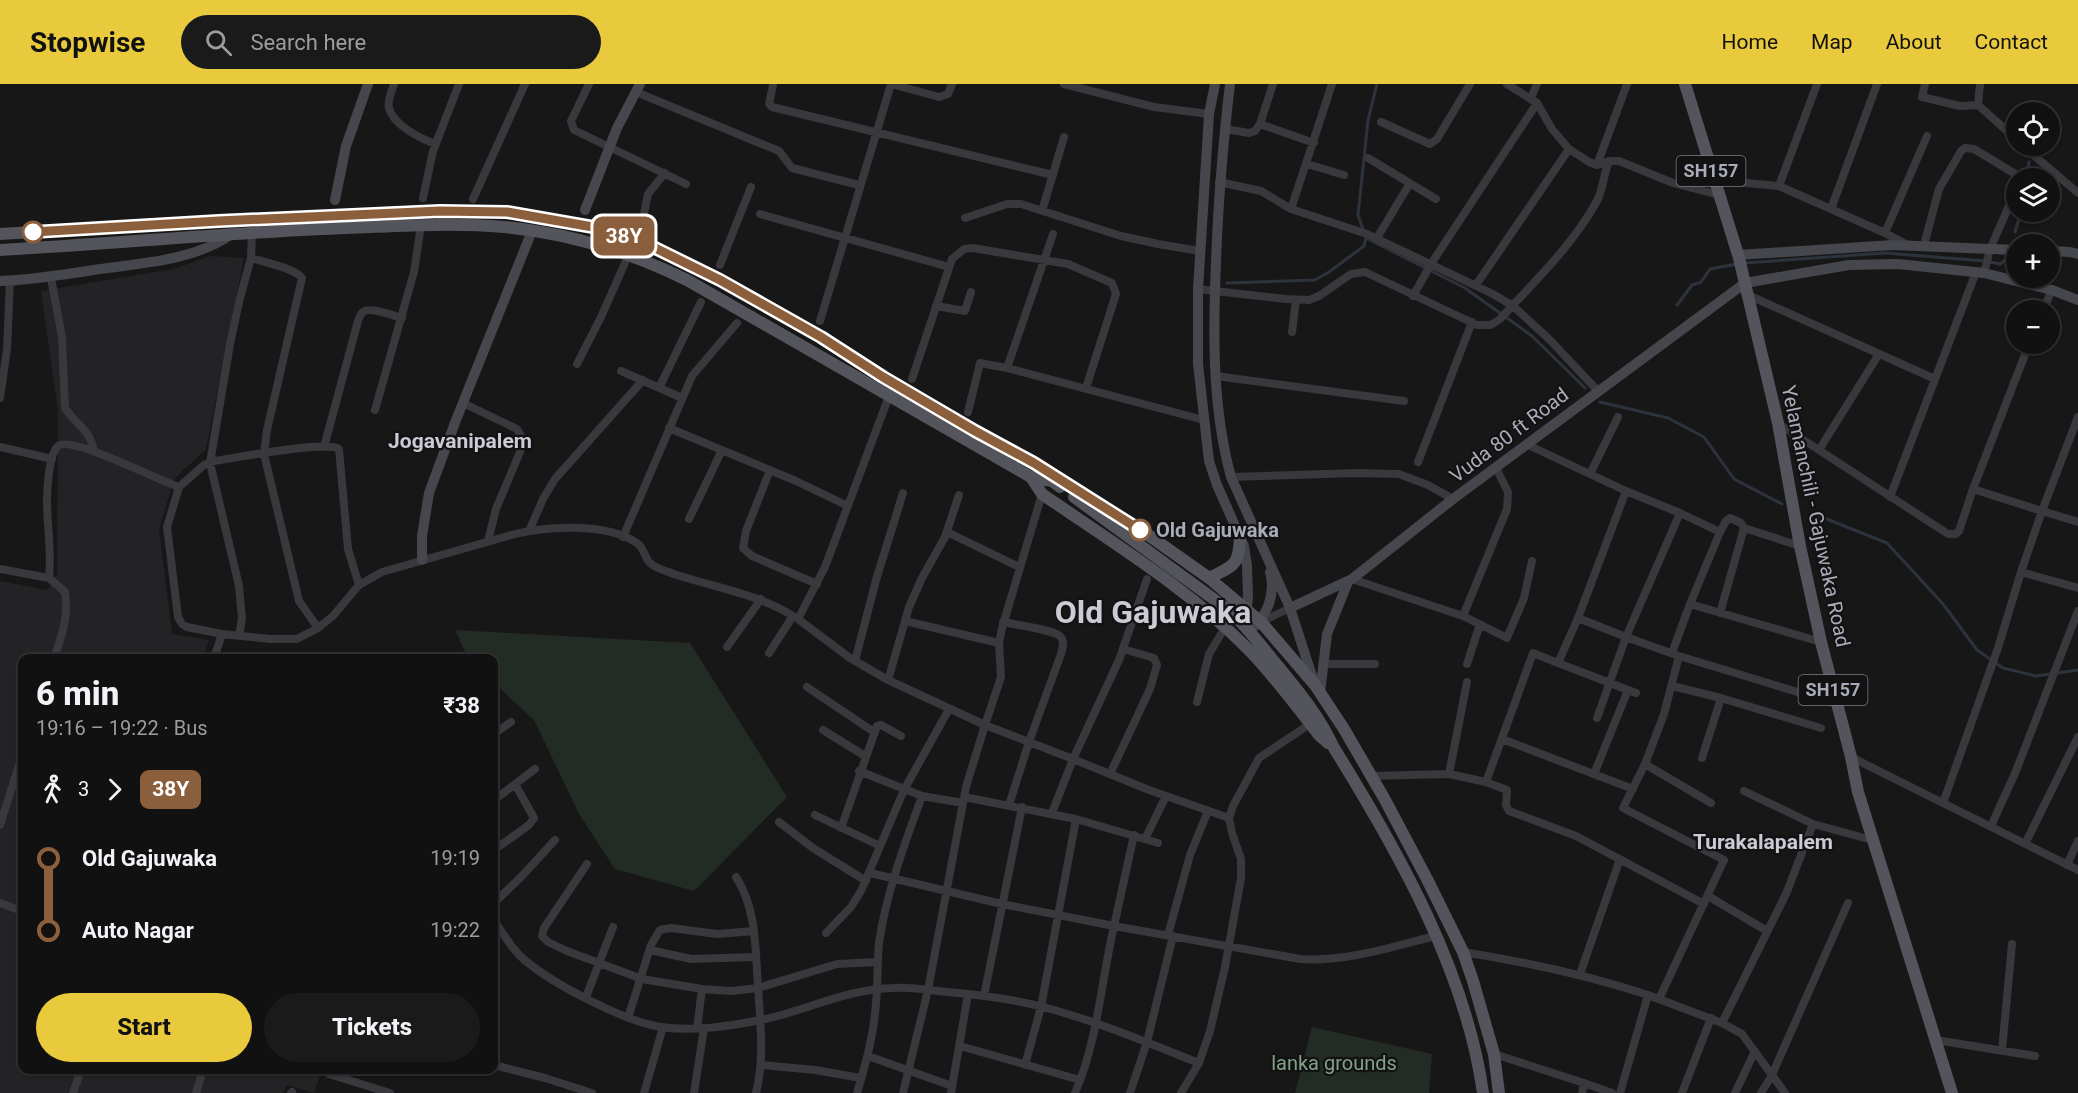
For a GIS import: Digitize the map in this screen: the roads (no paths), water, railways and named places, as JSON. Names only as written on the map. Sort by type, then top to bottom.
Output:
[{"type":"main road","name":"Yelamanchili - Gajuwaka Road","points":[[1685,84],[1738,256],[1778,423],[1800,546],[1821,642],[1858,792],[1952,1093]]},
{"type":"main road","points":[[0,234],[440,211],[507,212],[593,227],[645,243],[720,280],[821,337],[883,377],[975,431],[1031,455],[1153,538],[1247,608],[1318,689],[1384,798],[1462,952],[1484,1015],[1494,1054],[1499,1093]]},
{"type":"main road","points":[[0,250],[252,232],[421,225],[464,225],[532,231],[578,240],[630,255],[696,285],[1027,475],[1052,481],[1214,598],[1240,620],[1308,703],[1395,851],[1435,936],[1459,991],[1473,1040],[1483,1093]]},
{"type":"main road","points":[[1031,455],[1027,475],[1042,494],[1162,576],[1223,625],[1251,652],[1320,735],[1334,748]]},
{"type":"main road","points":[[1209,578],[1235,564],[1239,556],[1240,535]]},
{"type":"street","points":[[335,200],[346,146],[368,84]]},
{"type":"street","points":[[394,84],[389,99],[391,112],[416,136],[436,144]]},
{"type":"street","points":[[423,198],[428,167],[459,84]]},
{"type":"street","points":[[473,199],[524,84]]},
{"type":"street","points":[[589,84],[573,117],[571,126],[574,130],[686,183]]},
{"type":"street","points":[[772,84],[769,99],[772,107],[1053,175]]},
{"type":"street","points":[[820,321],[891,84],[944,97],[950,92],[952,84]]},
{"type":"street","points":[[1064,84],[1154,107],[1209,114]]},
{"type":"street","points":[[1215,84],[1209,114],[1200,251],[1198,364],[1212,473],[1244,546],[1247,566],[1247,608],[1240,620]]},
{"type":"street","points":[[1230,84],[1219,182],[1213,349],[1226,458],[1231,477],[1290,608],[1318,689]]},
{"type":"street","points":[[1225,129],[1249,133],[1255,131],[1260,124],[1274,84]]},
{"type":"street","points":[[1291,209],[1332,84]]},
{"type":"street","points":[[1381,122],[1430,144],[1437,139],[1470,84]]},
{"type":"street","points":[[1508,84],[1534,100],[1552,129],[1569,149],[1589,162],[1597,165],[1619,161],[1673,183],[1719,195]]},
{"type":"street","points":[[1413,296],[1534,100],[1538,84]]},
{"type":"street","points":[[1597,165],[1627,84]]},
{"type":"street","points":[[1779,186],[1817,84]]},
{"type":"street","points":[[1831,209],[1877,84]]},
{"type":"street","points":[[1925,84],[1922,97],[1960,106],[1978,105],[2006,131]]},
{"type":"street","points":[[1978,105],[1980,84]]},
{"type":"street","points":[[585,210],[610,147],[638,88],[779,151],[792,168],[859,186]]},
{"type":"street","points":[[1260,124],[1314,143]]},
{"type":"street","points":[[1884,233],[1927,136]]},
{"type":"street","points":[[1042,211],[1064,137]]},
{"type":"street","points":[[1924,245],[1939,189],[1961,151],[1965,148],[1974,149],[2006,168]]},
{"type":"street","points":[[1476,285],[1569,149]]},
{"type":"street","points":[[2035,156],[2078,192]]},
{"type":"street","points":[[1368,158],[1436,198]]},
{"type":"street","points":[[1198,289],[1309,300],[1359,271],[1375,275],[1413,296],[1472,322],[1484,326],[1491,325],[1500,319],[1564,250],[1582,226],[1599,198],[1609,161]]},
{"type":"street","points":[[1306,164],[1344,175]]},
{"type":"street","points":[[641,228],[648,194],[665,173]]},
{"type":"street","points":[[1713,180],[1779,186],[1884,233],[1903,245]]},
{"type":"street","points":[[1219,182],[1261,191],[1291,209],[1377,238],[1476,285],[1512,306],[1549,339],[1598,391]]},
{"type":"street","points":[[1377,238],[1410,183]]},
{"type":"street","points":[[720,265],[751,187]]},
{"type":"street","points":[[965,218],[1007,204],[1020,204],[1121,236],[1200,251]]},
{"type":"street","points":[[1890,497],[1935,379],[2006,213]]},
{"type":"street","points":[[760,214],[949,267]]},
{"type":"street","points":[[375,411],[414,272],[421,225]]},
{"type":"street","points":[[422,560],[422,536],[429,493],[532,231]]},
{"type":"street","points":[[239,636],[242,619],[239,586],[210,463],[230,344],[251,258],[252,232]]},
{"type":"street","points":[[0,398],[7,349],[5,281],[51,278],[187,254],[217,244],[232,234]]},
{"type":"street","points":[[1007,368],[1053,234]]},
{"type":"street","points":[[1898,264],[1903,245]]},
{"type":"street","points":[[1738,256],[1903,245],[2006,250]]},
{"type":"street","points":[[912,379],[949,267],[957,253],[973,248],[1044,259],[1081,268],[1107,279],[1115,288],[1114,303],[1086,388]]},
{"type":"street","points":[[2060,252],[2078,254]]},
{"type":"street","points":[[251,258],[299,274],[302,278],[267,430],[264,454],[299,601],[318,628]]},
{"type":"street","points":[[577,364],[602,317],[625,263]]},
{"type":"street","points":[[1745,286],[1849,265],[1898,264],[1980,272],[2052,290],[2078,300]]},
{"type":"street","points":[[51,278],[62,337],[65,408],[91,437],[94,451]]},
{"type":"street","points":[[1745,286],[1879,354],[1935,379]]},
{"type":"street","name":"Vuda 80 ft Road","points":[[1290,608],[1350,581],[1454,499],[1598,391],[1745,286]]},
{"type":"street","points":[[2048,300],[2052,290]]},
{"type":"street","points":[[936,306],[965,311],[971,292]]},
{"type":"street","points":[[1292,332],[1296,300]]},
{"type":"street","points":[[659,388],[701,302]]},
{"type":"street","points":[[324,447],[362,312],[374,310],[402,318]]},
{"type":"street","points":[[1418,462],[1472,322]]},
{"type":"street","points":[[622,537],[682,398],[698,369],[737,323]]},
{"type":"street","points":[[1819,450],[1879,354]]},
{"type":"street","points":[[1778,423],[1890,497],[1952,535],[1956,534],[2025,354]]},
{"type":"street","points":[[968,412],[981,363],[1204,420]]},
{"type":"street","points":[[621,371],[682,398]]},
{"type":"street","points":[[1216,376],[1404,401]]},
{"type":"street","points":[[529,531],[555,479],[643,380]]},
{"type":"street","points":[[769,653],[817,584],[889,396]]},
{"type":"street","points":[[463,403],[517,429],[522,438],[520,452],[496,509],[488,541]]},
{"type":"street","points":[[1590,474],[1618,417]]},
{"type":"street","points":[[1943,803],[1998,648],[2042,511],[2078,417]]},
{"type":"street","points":[[669,428],[770,470],[848,506]]},
{"type":"street","points":[[49,578],[51,545],[46,499],[52,459],[57,447],[62,444],[71,444],[94,451],[178,487]]},
{"type":"street","points":[[1528,445],[1720,532]]},
{"type":"street","points":[[359,585],[348,549],[339,449],[334,446],[303,448],[210,463],[204,465],[178,487],[166,527],[178,617],[187,627],[239,636],[297,639],[318,628],[333,616],[359,585],[382,572],[529,531],[565,527],[612,533],[641,546],[650,563],[662,569],[761,599],[795,617],[855,661],[888,680],[949,709],[1166,796],[1229,818]]},
{"type":"street","points":[[0,447],[52,459]]},
{"type":"street","points":[[689,519],[722,450]]},
{"type":"street","points":[[1462,616],[1507,509],[1508,492],[1496,468]]},
{"type":"street","points":[[770,470],[746,531],[743,544],[745,551],[817,584]]},
{"type":"street","points":[[1231,477],[1399,474],[1428,485],[1454,499]]},
{"type":"street","points":[[1973,489],[2078,522]]},
{"type":"street","points":[[1558,663],[1578,618],[1626,491]]},
{"type":"street","points":[[855,661],[876,580],[903,494]]},
{"type":"street","points":[[903,1093],[928,990],[964,800],[985,725],[1002,676],[999,643],[1019,567],[1042,494]]},
{"type":"street","points":[[888,680],[915,593],[947,532],[959,495]]},
{"type":"street","points":[[1597,718],[1626,637],[1680,513]]},
{"type":"street","points":[[1659,999],[1724,860],[1623,808],[1664,714],[1672,686],[1676,654],[1690,604],[1726,520],[1730,518],[1741,523],[1744,528],[1800,546]]},
{"type":"street","points":[[1720,613],[1744,528]]},
{"type":"street","points":[[947,532],[1019,567]]},
{"type":"street","points":[[1261,622],[1269,604],[1272,588],[1266,554]]},
{"type":"street","points":[[1318,689],[1324,664],[1327,634],[1336,607],[1350,581],[1462,616],[1507,638],[1524,598],[1532,561]]},
{"type":"street","points":[[0,569],[49,578],[65,592],[68,606],[55,654]]},
{"type":"street","points":[[2021,572],[2078,588]]},
{"type":"street","points":[[1052,813],[1073,759],[1123,649],[1147,579]]},
{"type":"street","points":[[727,647],[761,599]]},
{"type":"street","points":[[1690,604],[1821,642]]},
{"type":"street","points":[[1249,631],[1261,622],[1290,608]]},
{"type":"street","points":[[1991,826],[2016,771],[2078,611]]},
{"type":"street","points":[[1578,618],[1676,654],[1837,704]]},
{"type":"street","points":[[905,621],[999,643]]},
{"type":"street","points":[[1004,622],[1058,635],[1063,643],[1009,805]]},
{"type":"street","points":[[1467,664],[1480,624]]},
{"type":"street","points":[[215,654],[222,634]]},
{"type":"street","points":[[1197,702],[1209,654],[1221,634]]},
{"type":"street","points":[[1110,774],[1150,689],[1157,664],[1154,658],[1123,649]]},
{"type":"street","points":[[1486,782],[1533,653],[1632,692],[1594,774]]},
{"type":"street","points":[[1324,664],[1375,664]]},
{"type":"street","points":[[1286,675],[1298,667]]},
{"type":"street","points":[[1449,774],[1467,682]]},
{"type":"street","points":[[1672,686],[1821,728]]},
{"type":"street","points":[[807,687],[874,732]]},
{"type":"street","points":[[1702,758],[1721,698]]},
{"type":"street","points":[[826,933],[851,907],[866,881],[904,790],[949,709]]},
{"type":"street","points":[[498,731],[511,722]]},
{"type":"street","points":[[841,828],[864,756],[879,724],[901,736]]},
{"type":"street","points":[[1181,1093],[1199,1063],[1217,1005],[1228,946],[1242,868],[1229,818],[1233,806],[1259,758],[1304,728]]},
{"type":"street","points":[[823,730],[864,756]]},
{"type":"street","points":[[2025,844],[2078,737]]},
{"type":"street","points":[[1502,739],[1633,789]]},
{"type":"street","points":[[1851,757],[2078,870]]},
{"type":"street","points":[[1644,764],[1711,803]]},
{"type":"street","points":[[0,825],[18,769]]},
{"type":"street","points":[[498,797],[536,769]]},
{"type":"street","points":[[859,771],[921,796],[1022,807],[1076,819],[1158,843]]},
{"type":"street","points":[[1370,776],[1449,774],[1486,782],[1507,790],[1506,805],[1509,811],[1576,836],[1767,931]]},
{"type":"street","points":[[498,847],[533,821],[533,814],[515,784]]},
{"type":"street","points":[[1744,791],[1814,824],[1872,840]]},
{"type":"street","points":[[857,1093],[868,1056],[874,1020],[881,930],[921,796]]},
{"type":"street","points":[[1145,839],[1166,796]]},
{"type":"street","points":[[984,996],[1022,807]]},
{"type":"street","points":[[1130,1093],[1147,1042],[1190,855],[1208,811]]},
{"type":"street","points":[[814,815],[880,846]]},
{"type":"street","points":[[1025,1065],[1041,1007],[1076,819]]},
{"type":"street","points":[[779,822],[813,848],[866,881]]},
{"type":"street","points":[[1722,1023],[1798,866],[1814,824]]},
{"type":"street","points":[[1075,1093],[1091,1048],[1104,969],[1134,836]]},
{"type":"street","points":[[498,899],[555,840]]},
{"type":"street","points":[[2067,865],[2078,841]]},
{"type":"street","points":[[1580,974],[1620,859]]},
{"type":"street","points":[[587,864],[544,928],[542,936],[558,947],[642,979],[702,989],[730,991],[758,988],[837,964],[877,962]]},
{"type":"street","points":[[870,873],[1002,904],[1300,959],[1319,960],[1364,954],[1435,936]]},
{"type":"street","points":[[736,877],[750,904],[754,931],[762,1065],[756,1093]]},
{"type":"street","points":[[0,903],[18,910]]},
{"type":"street","points":[[1761,1093],[1771,1077],[1848,903]]},
{"type":"street","points":[[498,926],[528,963],[586,997],[628,1018],[663,1027],[701,1028],[761,1020],[877,989],[928,990],[984,996],[1041,1007],[1147,1042],[1199,1063]]},
{"type":"street","points":[[586,997],[613,927]]},
{"type":"street","points":[[628,1018],[656,934],[663,929],[717,934],[754,931]]},
{"type":"street","points":[[2001,1050],[2012,944]]},
{"type":"street","points":[[650,950],[700,960],[756,957]]},
{"type":"street","points":[[1462,952],[1538,964],[1580,974],[1711,1018],[1742,1034],[1771,1077],[1785,1093]]},
{"type":"street","points":[[694,1093],[701,1028],[702,989]]},
{"type":"street","points":[[868,1056],[909,1070],[951,1089],[968,994]]},
{"type":"street","points":[[1620,1093],[1648,995]]},
{"type":"street","points":[[1682,1093],[1711,1018]]},
{"type":"street","points":[[644,1093],[663,1027]]},
{"type":"street","points":[[1936,1040],[2035,1056]]},
{"type":"street","points":[[960,1046],[1080,1080]]},
{"type":"street","points":[[1735,1093],[1755,1051]]},
{"type":"street","points":[[1494,1054],[1612,1093]]},
{"type":"street","points":[[762,1065],[814,1070],[861,1078]]},
{"type":"street","points":[[498,1066],[592,1093]]},
{"type":"street","points":[[73,1093],[80,1074]]},
{"type":"street","points":[[196,1093],[202,1074]]},
{"type":"street","points":[[329,1074],[390,1093]]},
{"type":"street","points":[[1582,1093],[1584,1083]]},
{"type":"waterway","points":[[1227,283],[1315,280],[1364,246],[1366,238],[1358,215],[1368,120],[1377,84]]},
{"type":"waterway","points":[[2028,168],[2029,162]]},
{"type":"waterway","points":[[2015,232],[2018,222]]},
{"type":"waterway","points":[[1366,238],[1465,288],[1532,336],[1585,388]]},
{"type":"waterway","points":[[1744,263],[1885,253],[2000,264],[2006,259]]},
{"type":"waterway","points":[[1677,305],[1692,285],[1701,282],[1710,269],[1737,264]]},
{"type":"waterway","points":[[1600,402],[1668,418],[1704,437],[1734,479],[1782,504]]},
{"type":"waterway","points":[[1814,514],[1887,543],[1943,604],[1977,650],[2003,668],[2036,676],[2078,670]]},
{"type":"place","name":"Old Gajuwaka","points":[[1140,530]]},
{"type":"district","name":"Jogavanipalem","points":[[460,441]]},
{"type":"district","name":"Old Gajuwaka","points":[[1153,612]]},
{"type":"district","name":"Turakalapalem","points":[[1763,842]]},
{"type":"park label","name":"lanka grounds","points":[[1334,1063]]}]
